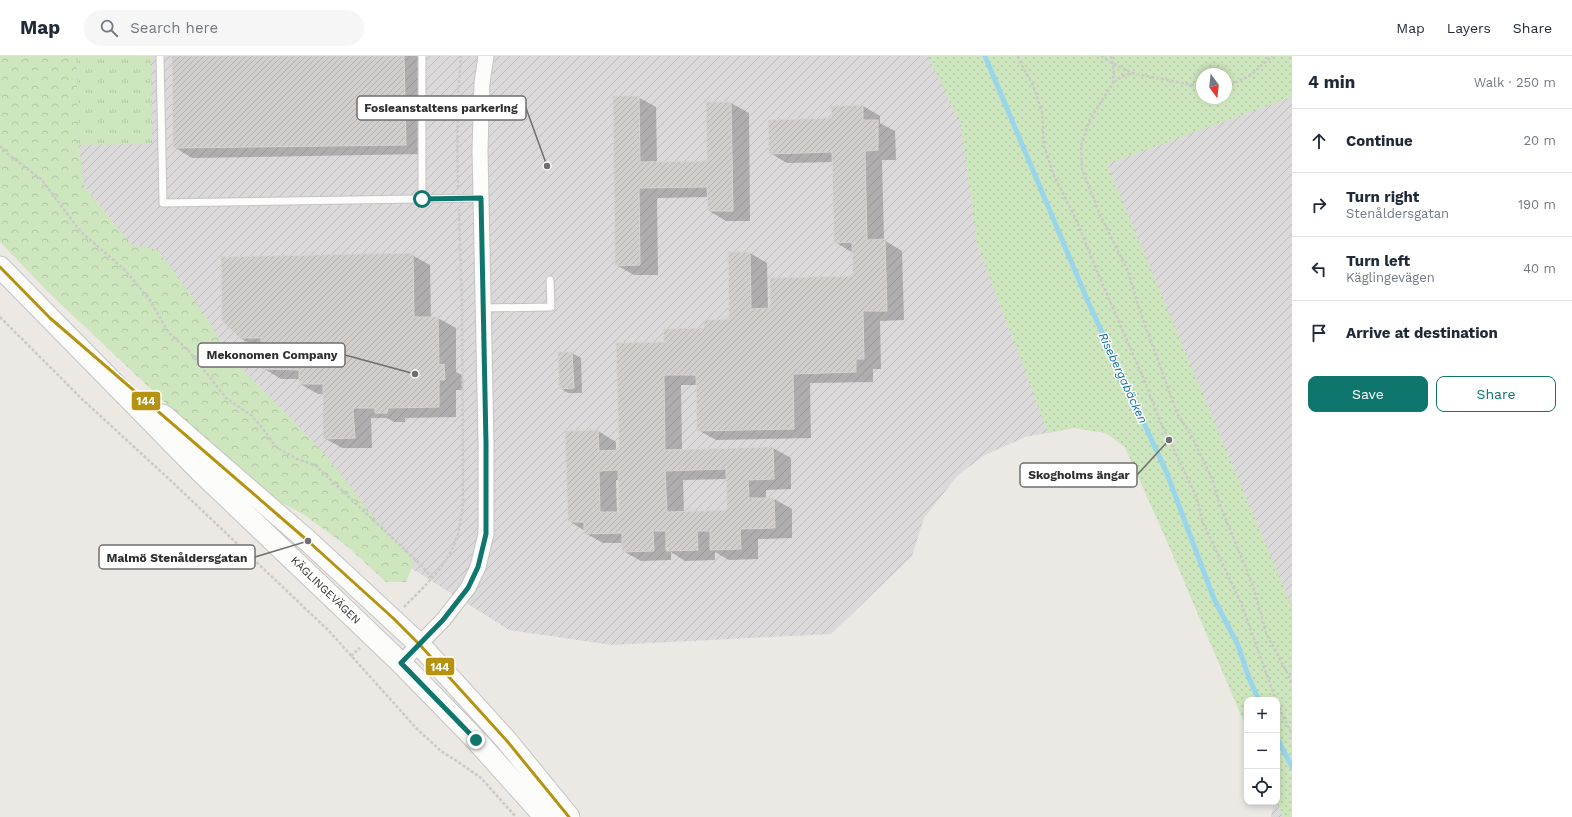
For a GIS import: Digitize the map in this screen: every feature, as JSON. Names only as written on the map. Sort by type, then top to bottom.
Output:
[{"type":"main road","name":"KÄGLINGEVÄGEN","points":[[0,267],[200,471],[401,663],[476,740],[545,817]]},
{"type":"main road","name":"KÄGLINGEVÄGEN","points":[[50,318],[308,541],[420,645],[507,741],[569,817]]},
{"type":"street","points":[[401,663],[420,645],[457,604],[468,588],[478,567],[486,534],[484,308],[480,150],[482,91],[486,56]]},
{"type":"lane","points":[[160,56],[163,202],[481,198]]},
{"type":"lane","points":[[422,56],[422,199]]},
{"type":"lane","points":[[484,308],[551,307],[550,280]]},
{"type":"path","points":[[400,611],[432,578],[449,554],[457,536],[463,503],[462,306],[457,145],[458,84],[461,56]]},
{"type":"path","points":[[1018,56],[1034,85],[1042,112],[1044,146],[1054,176],[1075,217],[1160,421],[1196,496],[1203,523],[1241,604],[1275,697]]},
{"type":"path","points":[[1101,56],[1132,72],[1196,86]]},
{"type":"path","points":[[1111,56],[1114,72],[1113,83]]},
{"type":"path","points":[[1232,84],[1251,75],[1272,56]]},
{"type":"path","points":[[1132,72],[1113,83],[1090,119],[1080,146],[1082,169],[1100,215],[1128,271],[1140,311],[1177,413],[1192,437],[1213,481],[1218,500],[1253,586],[1266,633],[1292,682]]},
{"type":"path","points":[[0,146],[9,155],[42,179],[81,232],[125,270],[149,298],[169,333],[189,351],[226,398],[251,415],[276,447],[297,459],[315,465],[421,565],[432,578]]},
{"type":"path","points":[[0,317],[83,400],[180,489],[329,631],[417,729],[441,751],[481,778],[516,817]]},
{"type":"path","points":[[1280,710],[1292,735]]},
{"type":"shaded area","points":[[0,56],[1292,56],[1292,817],[1271,817],[1273,805],[1280,805],[1280,697],[1244,697],[1244,722],[1125,447],[1106,433],[1074,428],[1025,437],[985,455],[958,475],[924,518],[912,556],[831,634],[612,645],[509,630],[318,509],[68,302]]},
{"type":"green space","points":[[0,56],[76,56],[79,145],[84,186],[132,245],[158,250],[203,312],[230,356],[322,451],[388,534],[414,562],[406,582],[386,582],[348,547],[303,514],[282,503],[186,422],[47,291],[0,242]]},
{"type":"green space","points":[[76,56],[151,56],[152,144],[79,145]]},
{"type":"green space","points":[[928,56],[1292,56],[1292,97],[1107,164],[1292,607],[1292,817],[1283,817],[1277,805],[1280,805],[1280,697],[1244,697],[1244,722],[1125,447],[1106,433],[1074,428],[1048,433],[977,244],[961,125]]},
{"type":"building","points":[[172,56],[404,56],[406,145],[173,148]]},
{"type":"building","points":[[613,96],[639,96],[640,162],[707,161],[706,102],[731,102],[733,211],[708,211],[707,187],[639,188],[640,265],[615,266]]},
{"type":"building","points":[[863,105],[863,120],[878,120],[878,150],[865,151],[867,240],[885,239],[887,311],[863,311],[864,359],[856,359],[856,372],[793,374],[794,429],[697,431],[696,375],[664,375],[665,450],[773,447],[774,479],[748,480],[749,498],[774,498],[775,528],[740,529],[741,549],[710,550],[710,531],[697,531],[698,550],[666,551],[666,531],[653,531],[654,551],[622,552],[622,533],[584,534],[584,522],[568,522],[565,431],[598,430],[599,451],[619,450],[616,343],[664,342],[663,329],[704,328],[704,320],[729,319],[728,252],[750,252],[751,309],[770,308],[770,278],[853,276],[852,242],[834,243],[832,152],[769,154],[768,120],[832,118],[831,106]],"holes":[[[726,469],[727,510],[667,512],[665,471]],[[618,470],[619,512],[600,512],[599,471]]]},
{"type":"building","points":[[413,253],[414,317],[438,317],[439,365],[444,364],[445,380],[439,380],[439,407],[388,408],[387,413],[375,413],[375,408],[353,408],[355,438],[323,439],[323,384],[299,384],[299,370],[262,369],[261,338],[240,338],[222,321],[221,257]]},
{"type":"building","points":[[558,352],[572,352],[574,388],[559,389]]},
{"type":"waterway","name":"Risebergabäcken","points":[[985,56],[1089,304],[1166,471],[1214,599],[1238,645],[1249,678],[1258,697]]},
{"type":"waterway","name":"Risebergabäcken","points":[[1280,744],[1292,767]]},
{"type":"transit line","name":"144","points":[[0,267],[50,318],[308,541],[393,618],[420,645],[507,741],[569,817]]},
{"type":"place","name":"Fosieanstaltens parkering","points":[[547,166]]},
{"type":"place","name":"Mekonomen Company","points":[[415,374]]},
{"type":"place","name":"Skogholms ängar","points":[[1169,440]]},
{"type":"place","name":"Malmö Stenåldersgatan","points":[[308,541]]},
{"type":"route","points":[[422,199],[481,198],[486,443],[486,534],[478,567],[468,588],[443,620],[401,663],[476,740]]}]
